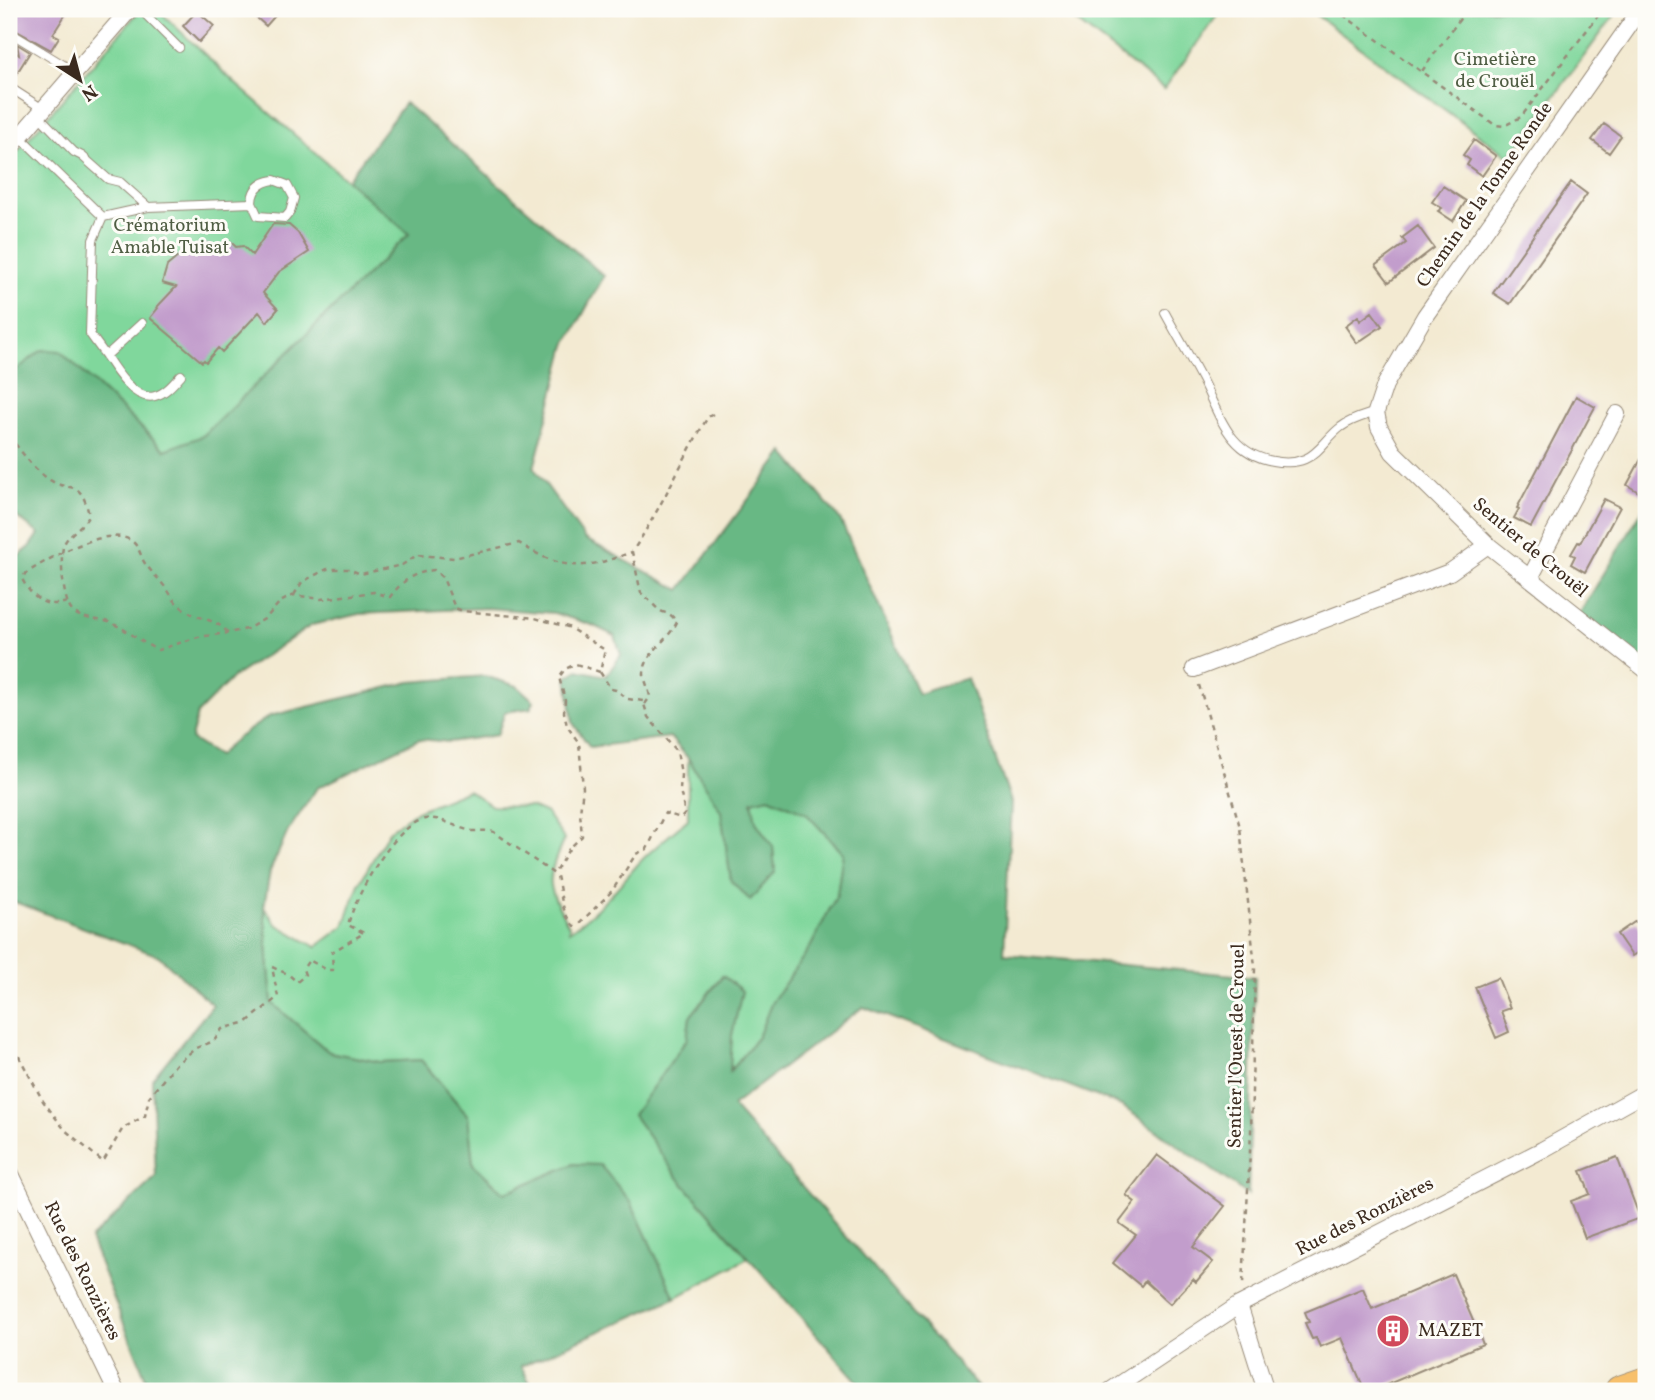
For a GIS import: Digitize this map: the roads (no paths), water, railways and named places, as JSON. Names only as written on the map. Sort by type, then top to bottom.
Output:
[{"type":"highway","points":[[1620,1391],[1646,1382]]},
{"type":"street","name":"Chemin de la Tonne Ronde","points":[[1376,412],[1385,385],[1424,316],[1641,9]]},
{"type":"street","points":[[9,149],[15,131],[41,112],[129,10]]},
{"type":"street","name":"Sentier de Crouël","points":[[1376,412],[1379,427],[1393,452],[1488,545],[1646,670]]},
{"type":"street","points":[[1530,578],[1617,414]]},
{"type":"street","points":[[1194,669],[1450,572],[1488,545]]},
{"type":"street","name":"Rue des Ronzières","points":[[1110,1391],[1239,1305],[1542,1150],[1646,1092]]},
{"type":"street","name":"Rue des Ronzières","points":[[9,1170],[116,1391]]},
{"type":"street","points":[[1239,1305],[1266,1391]]},
{"type":"lane","points":[[129,10],[179,48]]},
{"type":"lane","points":[[14,35],[75,72]]},
{"type":"lane","points":[[9,87],[41,112],[74,152],[108,179],[120,183],[148,207]]},
{"type":"lane","points":[[15,131],[103,217]]},
{"type":"lane","points":[[274,180],[287,185],[293,198],[290,212],[285,218],[258,216],[251,203],[255,189],[260,184],[274,180]]},
{"type":"lane","points":[[103,217],[148,207],[251,203]]},
{"type":"lane","points":[[103,217],[93,240],[90,334],[114,369],[135,391],[147,397],[158,396],[181,375]]},
{"type":"lane","points":[[1165,313],[1220,418],[1239,446],[1256,458],[1282,463],[1305,459],[1341,427],[1376,412]]},
{"type":"lane","points":[[106,356],[142,323]]},
{"type":"place","name":"MAZET","points":[[1393,1331]]},
{"type":"park label","name":"Cimetière de Crouël","points":[[1495,71]]},
{"type":"park label","name":"Crématorium Amable Tuisat","points":[[170,237]]}]
